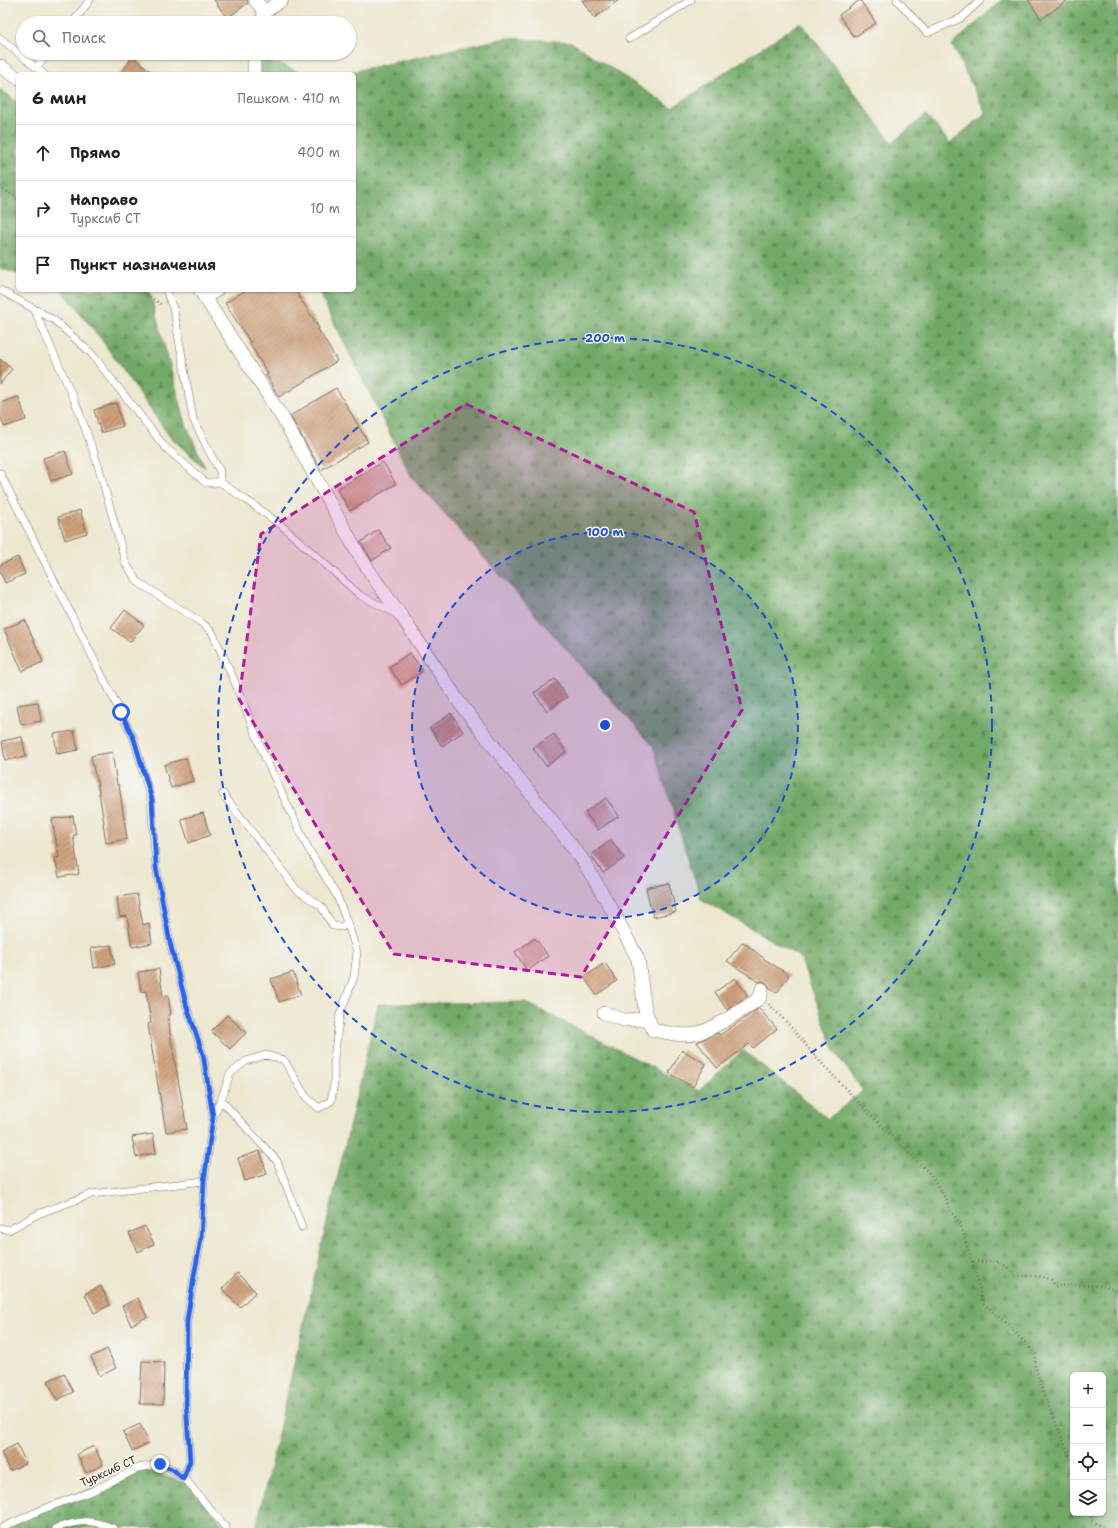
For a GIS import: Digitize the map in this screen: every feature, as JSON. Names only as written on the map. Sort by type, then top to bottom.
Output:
[{"type":"street","points":[[255,0],[263,16]]},
{"type":"street","points":[[264,16],[282,0]]},
{"type":"street","points":[[254,60],[254,72]]},
{"type":"street","points":[[0,66],[16,77]]},
{"type":"street","points":[[211,292],[281,406],[319,474],[348,518]]},
{"type":"street","points":[[211,292],[359,555],[459,702],[582,859],[612,910],[638,959],[644,1010],[650,1019],[653,1030],[671,1034],[694,1034],[720,1022],[761,993]]},
{"type":"street","points":[[604,1013],[624,1020],[650,1019]]},
{"type":"lane","points":[[77,16],[90,0]]},
{"type":"lane","points":[[629,40],[691,0]]},
{"type":"lane","points":[[897,0],[927,33],[961,18],[981,0]]},
{"type":"lane","points":[[0,38],[16,51]]},
{"type":"lane","points":[[28,60],[42,72]]},
{"type":"lane","points":[[37,67],[42,60]]},
{"type":"lane","points":[[0,290],[54,320],[91,352],[164,446],[206,483],[220,482],[281,525],[361,596],[402,617]]},
{"type":"lane","points":[[167,292],[174,311],[193,419],[220,470],[220,482]]},
{"type":"lane","points":[[34,309],[79,411],[98,465],[126,564],[138,582],[202,623],[212,632],[234,680],[266,760],[308,848],[336,896],[357,952],[354,977],[340,1014],[334,1058],[332,1102],[319,1108],[306,1097],[284,1060],[266,1055],[246,1061],[230,1074],[213,1117]]},
{"type":"lane","points":[[0,473],[134,739],[152,800],[156,867],[170,943],[187,1007],[203,1054],[213,1117],[204,1181],[201,1239],[187,1321],[186,1402],[190,1461],[183,1479]]},
{"type":"lane","points":[[223,794],[297,890],[321,906],[333,926],[342,927],[347,922]]},
{"type":"lane","points":[[221,1100],[277,1161],[302,1227]]},
{"type":"lane","points":[[0,1228],[9,1230],[38,1214],[92,1194],[204,1181]]},
{"type":"lane","name":"Турксиб СТ","points":[[2,1528],[41,1510],[92,1491],[139,1468],[160,1464],[174,1470],[226,1528]]},
{"type":"lane","points":[[56,1528],[74,1522],[95,1521],[113,1528]]},
{"type":"path","points":[[0,187],[16,198]]},
{"type":"path","points":[[143,292],[174,311]]},
{"type":"path","points":[[761,993],[768,1004],[791,1027],[813,1054],[930,1174],[946,1199],[950,1210],[960,1223],[983,1303],[1012,1329],[1036,1354],[1035,1366],[1045,1398],[1070,1456]]},
{"type":"path","points":[[972,1262],[998,1261],[1006,1265],[1015,1276],[1038,1276],[1051,1278],[1055,1286],[1105,1286],[1118,1292]]},
{"type":"path","points":[[1090,1516],[1091,1520],[1102,1528]]},
{"type":"highlighted area","points":[[466,404],[694,512],[742,710],[581,977],[394,954],[239,699],[261,534]]},
{"type":"green space","points":[[1002,0],[1118,0],[1118,1528],[256,1528],[378,1004],[525,1002],[699,1091],[743,1050],[828,1119],[863,1091],[835,1052],[800,957],[701,899],[653,746],[411,476],[319,292],[356,292],[356,72],[350,72],[506,38],[571,42],[672,108],[801,22],[892,143],[926,115],[950,143],[986,113],[952,45]]},
{"type":"green space","points":[[258,60],[271,60],[298,72],[253,72]]},
{"type":"green space","points":[[0,89],[16,101],[16,273],[0,268]]},
{"type":"green space","points":[[64,292],[150,292],[186,424],[205,468],[170,437],[101,339]]},
{"type":"green space","points":[[139,1468],[189,1484],[226,1528],[0,1528]]},
{"type":"building","points":[[214,0],[247,0],[248,3],[230,16],[226,16]]},
{"type":"building","points":[[582,0],[619,0],[594,18]]},
{"type":"building","points":[[860,0],[876,23],[854,37],[839,15]]},
{"type":"building","points":[[1028,0],[1068,0],[1041,19]]},
{"type":"building","points":[[131,60],[137,60],[152,72],[122,72]]},
{"type":"building","points":[[243,292],[296,292],[319,328],[318,329],[337,361],[279,397],[266,375],[268,374],[250,342],[225,303]]},
{"type":"building","points":[[0,359],[12,369],[0,384]]},
{"type":"building","points":[[336,388],[368,442],[321,470],[290,416]]},
{"type":"building","points":[[19,397],[26,420],[4,427],[0,414],[0,403]]},
{"type":"building","points":[[116,403],[123,426],[101,433],[94,410]]},
{"type":"building","points":[[65,451],[73,474],[51,481],[43,458]]},
{"type":"building","points":[[383,462],[396,484],[350,511],[337,489]]},
{"type":"building","points":[[80,510],[87,533],[65,540],[58,517]]},
{"type":"building","points":[[378,530],[391,548],[372,561],[361,542]]},
{"type":"building","points":[[18,557],[25,574],[5,583],[0,572],[0,565]]},
{"type":"building","points":[[125,610],[144,625],[130,642],[111,628]]},
{"type":"building","points":[[25,620],[43,662],[22,671],[4,629]]},
{"type":"building","points":[[410,653],[423,671],[402,685],[389,667]]},
{"type":"building","points":[[555,679],[567,697],[547,711],[534,693]]},
{"type":"building","points":[[38,702],[41,721],[21,725],[17,705]]},
{"type":"building","points":[[451,713],[463,732],[442,746],[430,728]]},
{"type":"building","points":[[74,731],[78,750],[57,754],[54,734]]},
{"type":"building","points":[[554,734],[566,752],[546,766],[533,748]]},
{"type":"building","points":[[22,737],[26,757],[5,760],[2,741]]},
{"type":"building","points":[[112,752],[117,785],[119,785],[127,839],[106,843],[96,775],[91,756]]},
{"type":"building","points":[[186,758],[193,781],[171,788],[164,765]]},
{"type":"building","points":[[606,798],[619,816],[598,830],[585,812]]},
{"type":"building","points":[[203,813],[210,835],[189,843],[181,819]]},
{"type":"building","points":[[73,816],[76,835],[73,836],[79,874],[59,877],[55,858],[59,857],[52,819]]},
{"type":"building","points":[[611,840],[624,858],[603,873],[591,855]]},
{"type":"building","points":[[669,883],[676,912],[653,917],[646,888]]},
{"type":"building","points":[[137,894],[143,925],[149,923],[152,943],[132,947],[127,916],[120,917],[117,897]]},
{"type":"building","points":[[535,938],[548,956],[527,971],[515,952]]},
{"type":"building","points":[[743,942],[766,960],[789,975],[777,993],[770,989],[767,983],[763,981],[759,982],[727,961]]},
{"type":"building","points":[[111,945],[115,964],[94,968],[91,948]]},
{"type":"building","points":[[605,963],[617,981],[596,995],[584,977]]},
{"type":"building","points":[[159,969],[163,996],[168,995],[171,1015],[168,1015],[171,1040],[187,1129],[166,1132],[148,1024],[151,1023],[146,991],[141,992],[138,972]]},
{"type":"building","points":[[293,972],[301,995],[279,1002],[271,979]]},
{"type":"building","points":[[735,978],[748,996],[727,1010],[715,992]]},
{"type":"building","points":[[759,1008],[777,1029],[753,1048],[749,1044],[717,1068],[697,1042],[718,1033],[720,1035]]},
{"type":"building","points":[[227,1015],[246,1033],[230,1049],[211,1031]]},
{"type":"building","points":[[682,1050],[706,1064],[693,1087],[669,1073]]},
{"type":"building","points":[[153,1134],[156,1153],[136,1157],[132,1137]]},
{"type":"building","points":[[260,1151],[267,1174],[245,1181],[238,1158]]},
{"type":"building","points":[[145,1226],[154,1244],[138,1252],[129,1233]]},
{"type":"building","points":[[237,1273],[256,1292],[240,1307],[222,1289]]},
{"type":"building","points":[[101,1286],[110,1305],[94,1313],[85,1294]]},
{"type":"building","points":[[138,1298],[147,1317],[131,1325],[122,1306]]},
{"type":"building","points":[[107,1349],[116,1368],[100,1376],[91,1357]]},
{"type":"building","points":[[142,1361],[164,1362],[163,1404],[140,1404]]},
{"type":"building","points":[[64,1373],[73,1392],[57,1400],[48,1381]]},
{"type":"building","points":[[140,1424],[149,1443],[132,1451],[123,1432]]},
{"type":"building","points":[[17,1444],[26,1463],[10,1471],[1,1452]]},
{"type":"building","points":[[94,1446],[103,1465],[86,1473],[77,1454]]},
{"type":"route","points":[[121,712],[134,739],[152,800],[156,867],[170,943],[187,1007],[203,1054],[213,1117],[204,1181],[201,1239],[187,1321],[186,1402],[190,1461],[183,1479],[174,1470],[160,1464]]}]
